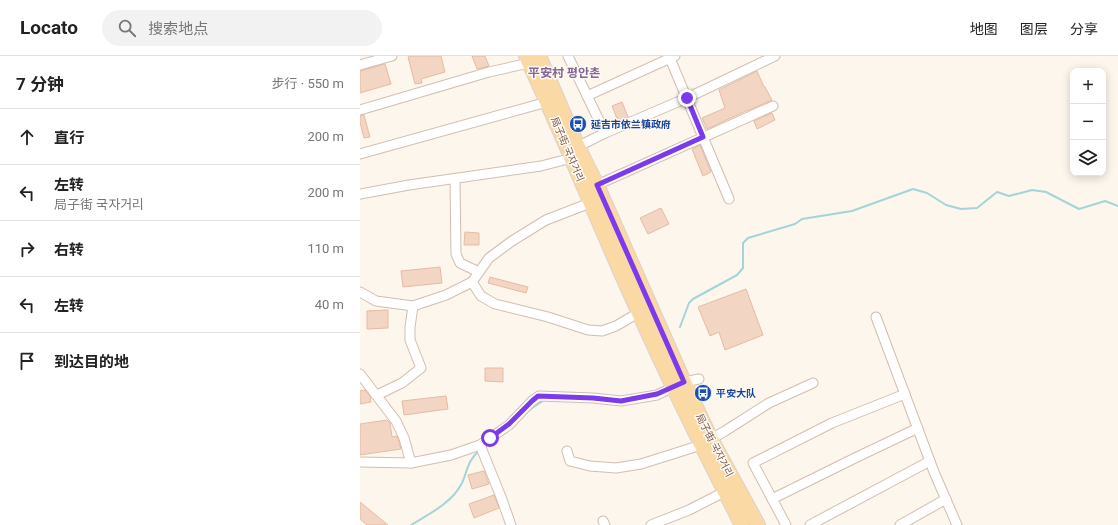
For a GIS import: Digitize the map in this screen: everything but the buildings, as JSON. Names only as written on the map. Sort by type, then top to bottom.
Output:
[{"type":"main road","name":"局子街 국자거리","points":[[532,58],[547,102],[573,152],[597,185],[678,385]]},
{"type":"main road","name":"局子街 국자거리","points":[[532,58],[573,152],[590,203],[638,313],[678,385],[730,488],[758,525]]},
{"type":"main road","name":"局子街 국자거리","points":[[730,488],[742,525]]},
{"type":"street","points":[[360,66],[392,56]]},
{"type":"street","points":[[569,56],[605,133]]},
{"type":"street","points":[[360,194],[541,166],[573,152],[605,133],[687,98],[775,56]]},
{"type":"street","points":[[587,96],[672,57],[687,98],[729,199]]},
{"type":"street","points":[[360,110],[532,58]]},
{"type":"street","points":[[360,154],[547,102]]},
{"type":"street","points":[[597,185],[773,106]]},
{"type":"street","points":[[455,179],[456,254],[460,263],[479,272]]},
{"type":"street","points":[[360,292],[376,301],[413,306],[446,295],[472,282],[489,258],[512,240],[546,220],[590,203]]},
{"type":"street","points":[[472,282],[481,296],[494,304],[548,317],[588,330],[602,331],[626,321],[638,313]]},
{"type":"street","points":[[376,395],[402,383],[422,368],[410,340],[413,306]]},
{"type":"street","points":[[876,317],[930,461],[957,525]]},
{"type":"street","points":[[360,374],[396,421],[404,438],[411,462]]},
{"type":"street","points":[[360,462],[411,462],[481,448],[538,396],[621,401],[657,394],[678,385],[699,379]]},
{"type":"street","points":[[566,451],[570,461],[590,466],[616,468],[642,464],[706,442],[769,403],[813,383]]},
{"type":"street","points":[[786,525],[753,463],[832,423],[905,394]]},
{"type":"street","points":[[772,499],[918,428]]},
{"type":"street","points":[[481,448],[511,525]]},
{"type":"street","points":[[810,525],[930,461]]},
{"type":"street","points":[[651,525],[689,510],[730,488]]},
{"type":"street","points":[[900,525],[946,499]]},
{"type":"waterway","points":[[680,327],[689,303],[693,299],[737,275],[743,268],[743,243],[748,238],[795,224],[802,219],[852,211],[913,189],[927,193],[946,205],[961,209],[977,208],[997,192],[1009,196],[1032,190],[1046,192],[1079,209],[1105,201],[1118,206]]},
{"type":"waterway","points":[[528,411],[544,400]]},
{"type":"waterway","points":[[411,525],[440,507],[458,490],[472,458],[479,451]]},
{"type":"place","name":"延吉市依兰镇政府","points":[[578,124]]},
{"type":"place","name":"平安大队","points":[[703,393]]},
{"type":"district","name":"平安村 평안촌","points":[[564,73]]},
{"type":"route","points":[[490,438],[509,424],[538,396],[593,398],[621,401],[657,394],[684,382],[597,185],[703,137],[687,98]]}]
